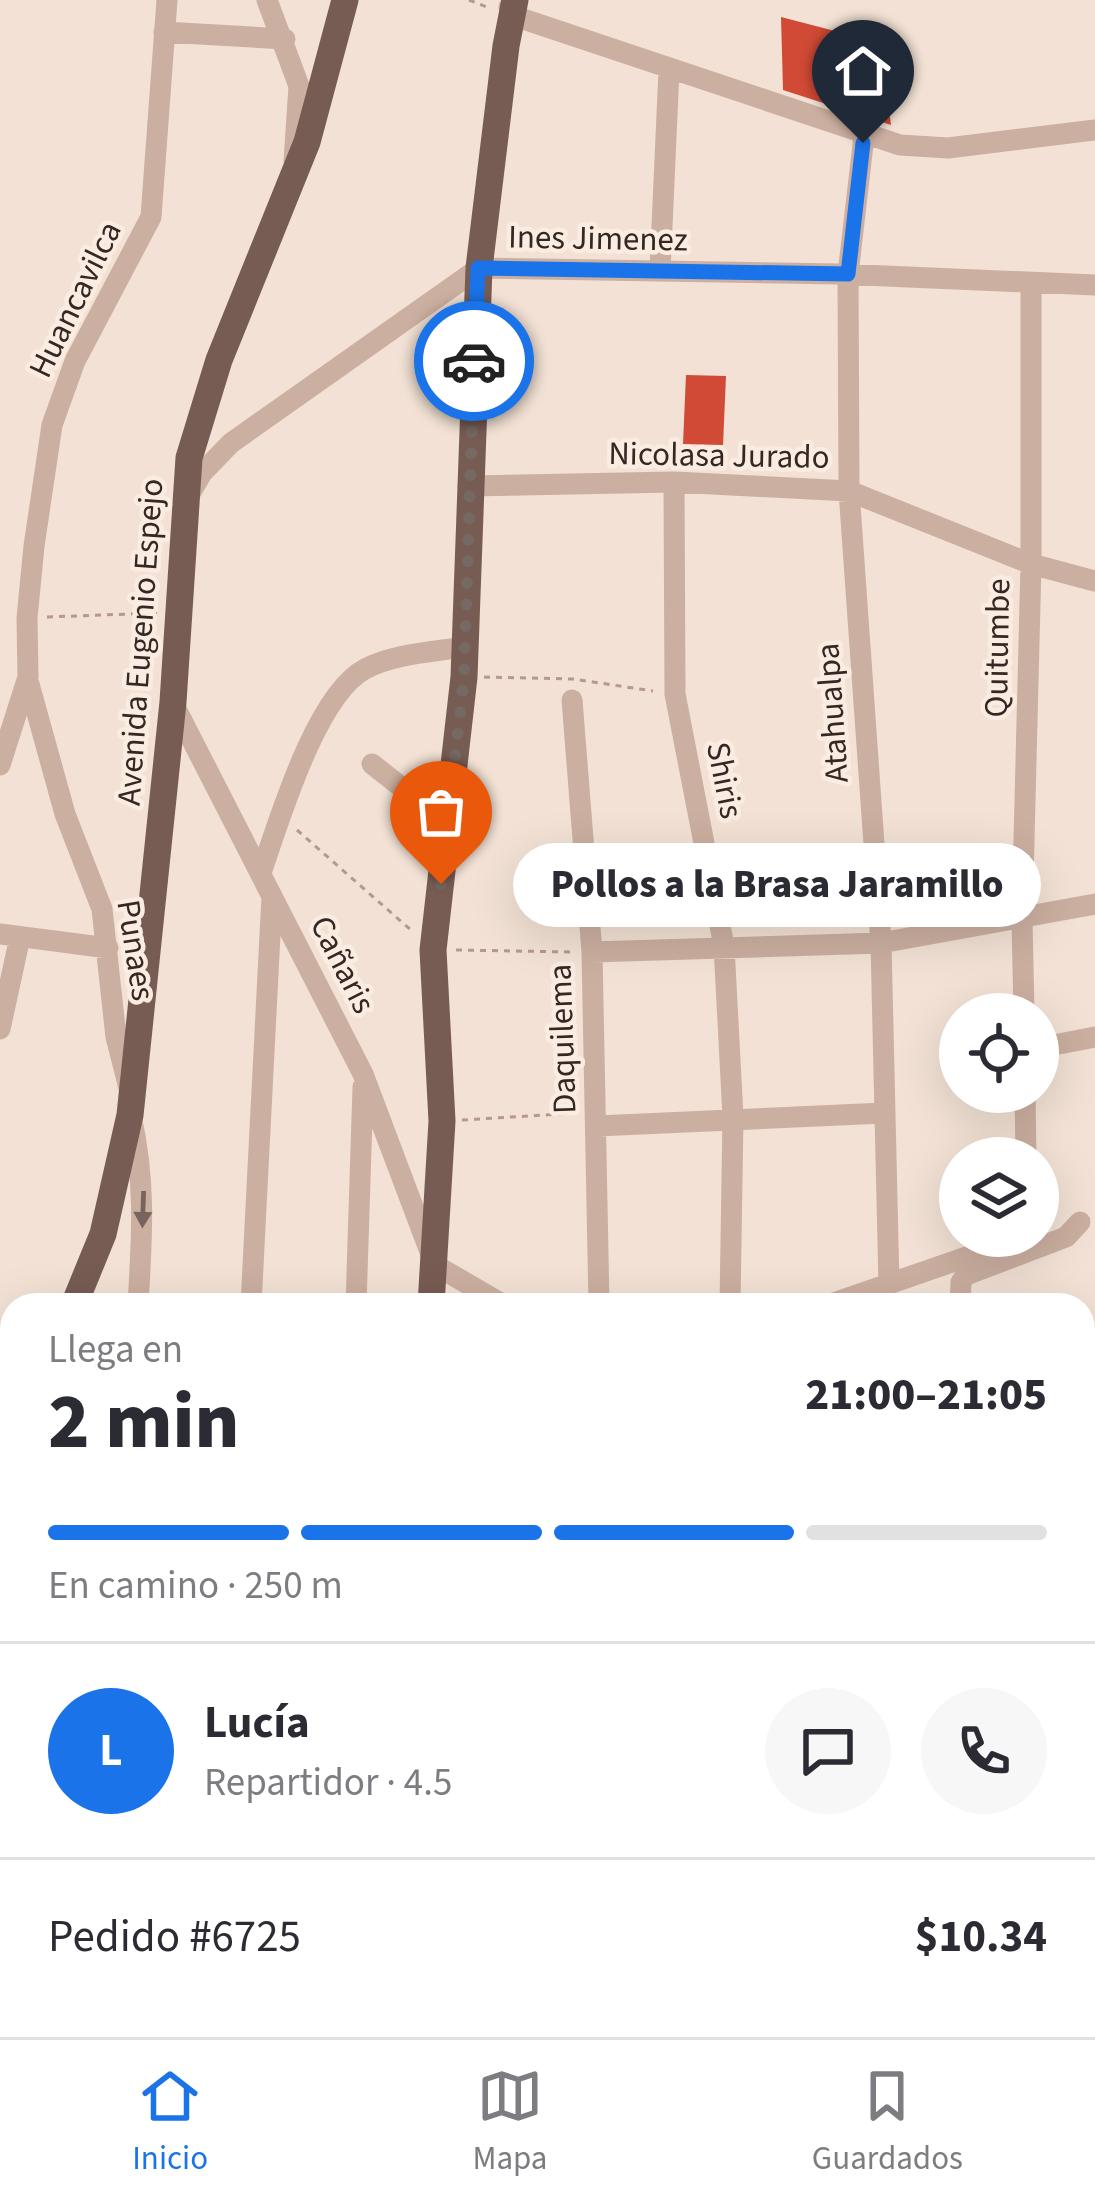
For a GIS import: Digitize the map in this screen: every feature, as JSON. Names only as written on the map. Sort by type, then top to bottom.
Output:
[{"type":"main road","name":"Avenida Eugenio Espejo","points":[[79,1293],[103,1234],[131,1106],[173,702],[189,458],[219,360],[293,181],[346,0]]},
{"type":"main road","points":[[432,1293],[442,1121],[433,950],[464,647],[478,268],[511,5]]},
{"type":"street","name":"Huancavilca","points":[[0,765],[28,677],[27,618],[41,481],[52,425],[75,361],[151,217],[166,0]]},
{"type":"street","points":[[267,0],[285,39],[298,86],[293,181]]},
{"type":"street","points":[[511,5],[669,70],[900,145],[948,148],[1095,130]]},
{"type":"street","points":[[164,32],[285,39]]},
{"type":"street","points":[[660,271],[669,70]]},
{"type":"street","name":"Atahualpa","points":[[864,136],[848,274],[849,491],[880,943],[889,1286]]},
{"type":"street","name":"Ines Jimenez","points":[[185,503],[202,473],[231,443],[478,268],[848,274],[1095,285]]},
{"type":"street","name":"Quitumbe","points":[[1024,993],[1031,284]]},
{"type":"street","name":"Nicolasa Jurado","points":[[468,486],[674,482],[849,491],[1031,564],[1095,581]]},
{"type":"street","name":"Shiris","points":[[674,482],[675,694],[724,946],[733,1117],[730,1293]]},
{"type":"street","points":[[261,873],[320,721],[344,686],[363,670],[397,658],[464,647]]},
{"type":"street","name":"Punaes","points":[[28,677],[64,814],[102,909],[116,1037],[142,1164],[139,1293]]},
{"type":"street","name":"Daquilema","points":[[572,700],[592,952],[599,1293]]},
{"type":"street","name":"Cañaris","points":[[173,702],[364,1074],[434,1265]]},
{"type":"street","points":[[372,764],[448,824]]},
{"type":"street","points":[[252,1293],[272,896]]},
{"type":"street","points":[[592,952],[880,943],[1095,904]]},
{"type":"street","points":[[0,1029],[10,936],[108,948]]},
{"type":"street","points":[[1059,1044],[1095,1036]]},
{"type":"street","points":[[356,1293],[364,1074]]},
{"type":"street","points":[[596,1119],[884,1113]]},
{"type":"street","points":[[961,1293],[966,1275],[1066,1237],[1087,1219]]},
{"type":"street","points":[[866,1293],[969,1257]]},
{"type":"street","points":[[434,1265],[483,1293]]},
{"type":"path","points":[[27,618],[178,612]]},
{"type":"path","points":[[280,816],[433,950],[592,952]]},
{"type":"path","points":[[442,1121],[596,1119]]},
{"type":"building","points":[[781,17],[881,43],[891,125],[783,90]]},
{"type":"building","points":[[686,375],[726,376],[723,445],[683,444]]},
{"type":"way so far","points":[[441,884],[464,677],[474,361]]},
{"type":"place","name":"Pollos a la Brasa Jaramillo","points":[[441,884]]},
{"type":"route","points":[[474,361],[478,268],[848,274],[863,143]]}]
